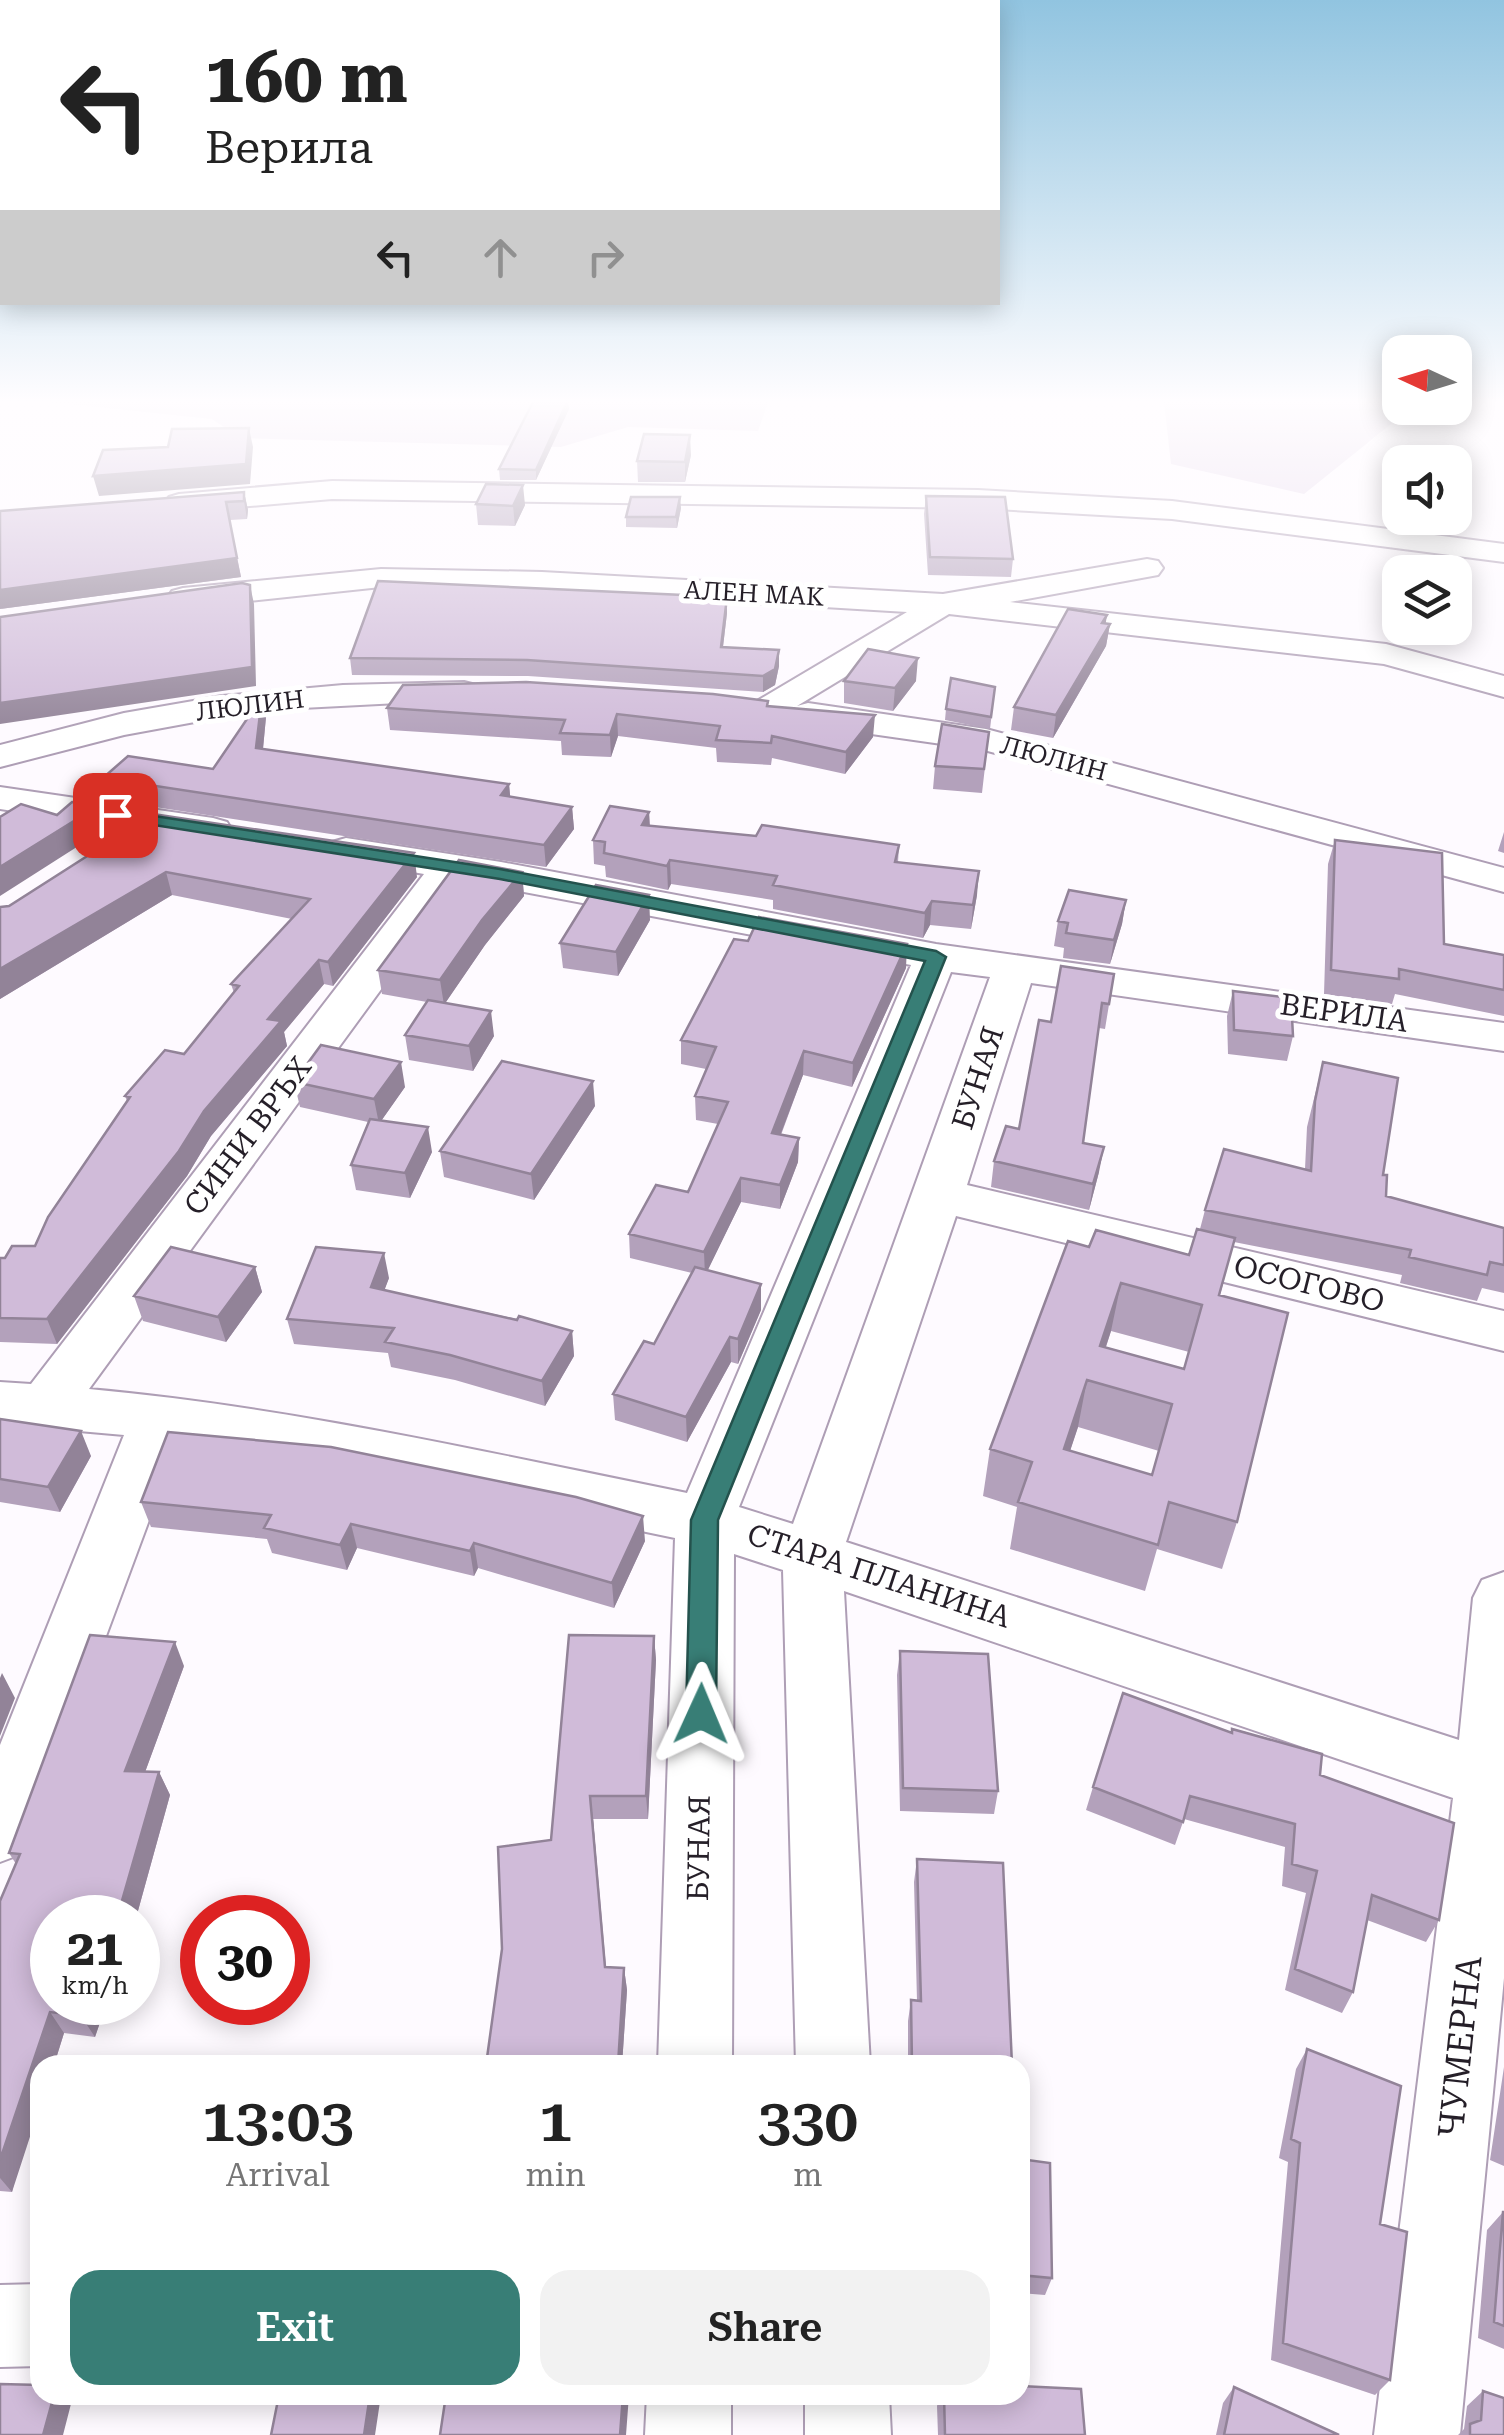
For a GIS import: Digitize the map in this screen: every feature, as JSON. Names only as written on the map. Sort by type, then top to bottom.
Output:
[{"type":"street","points":[[1111,516],[1147,568],[1230,636]]},
{"type":"street","points":[[1215,516],[1504,553]]},
{"type":"street","points":[[1127,539],[1219,516]]},
{"type":"street","points":[[942,604],[1147,568]]},
{"type":"street","name":"АЛЕН МАК","points":[[152,602],[266,586],[381,578],[542,581],[942,604],[1386,654],[1504,687]]},
{"type":"street","name":"ЛЮЛИН","points":[[942,604],[751,707],[986,740],[1504,880]]},
{"type":"street","name":"ЛЮЛИН","points":[[0,756],[142,720],[257,702],[390,692],[500,692]]},
{"type":"street","points":[[0,798],[246,835]]},
{"type":"street","points":[[107,850],[153,820]]},
{"type":"street","name":"ВЕРИЛА","points":[[302,843],[451,866],[936,957],[1504,1037]]},
{"type":"street","name":"СИНИ ВРЪХ","points":[[23,1405],[451,866]]},
{"type":"street","name":"БУНАЯ","points":[[695,2055],[704,1520],[936,957]]},
{"type":"street","name":"БУНАЯ","points":[[833,2055],[812,1553],[940,1195],[1014,968]]},
{"type":"street","name":"ОСОГОВО","points":[[940,1195],[1504,1331]]},
{"type":"street","name":"СТАРА ПЛАНИНА","points":[[23,1405],[159,1417],[338,1446],[704,1520],[1498,1780]]},
{"type":"street","points":[[0,1830],[159,1417]]},
{"type":"street","name":"ЧУМЕРНА","points":[[1417,2435],[1498,1780],[1504,1598]]},
{"type":"street","points":[[0,2326],[30,2325]]},
{"type":"street","points":[[688,2435],[689,2405]]},
{"type":"street","points":[[847,2405],[848,2435]]},
{"type":"building","points":[[0,516],[229,516],[237,558],[0,590]]},
{"type":"building","points":[[626,516],[676,516],[676,517]]},
{"type":"building","points":[[927,516],[1007,516],[1013,559],[930,557]]},
{"type":"building","points":[[378,581],[727,597],[721,647],[779,650],[775,669],[763,676],[527,660],[350,658]]},
{"type":"building","points":[[250,585],[252,667],[0,703],[0,617]]},
{"type":"building","points":[[1068,609],[1107,615],[1102,623],[1110,624],[1056,715],[1014,707]]},
{"type":"building","points":[[868,649],[918,658],[895,688],[844,681]]},
{"type":"building","points":[[951,678],[995,687],[991,717],[946,709]]},
{"type":"building","points":[[526,682],[713,694],[768,701],[767,706],[875,715],[846,752],[772,736],[771,743],[716,740],[720,726],[617,714],[610,735],[560,733],[565,720],[387,708],[403,685]]},
{"type":"building","points":[[262,697],[256,748],[509,784],[501,795],[572,807],[544,845],[103,778],[128,756],[213,769]]},
{"type":"building","points":[[942,724],[989,732],[984,769],[935,766]]},
{"type":"building","points":[[72,802],[98,806],[0,867],[0,817],[21,804],[57,815]]},
{"type":"building","points":[[610,806],[649,812],[642,825],[756,836],[762,825],[899,845],[895,862],[979,871],[973,905],[932,901],[925,913],[773,885],[777,876],[670,860],[667,866],[604,853],[605,842],[593,840]]},
{"type":"building","points":[[153,814],[414,853],[328,962],[319,960],[268,1019],[281,1021],[204,1111],[179,1151],[47,1319],[0,1318],[0,1258],[5,1258],[12,1246],[35,1246],[48,1217],[130,1097],[125,1096],[165,1050],[184,1054],[239,986],[231,984],[310,899],[166,872],[0,969],[0,907],[9,906]]},
{"type":"building","points":[[1335,840],[1442,853],[1444,944],[1504,955],[1504,990],[1399,969],[1399,979],[1331,970]]},
{"type":"building","points":[[459,860],[522,872],[440,980],[378,970]]},
{"type":"building","points":[[596,885],[649,895],[616,952],[560,943]]},
{"type":"building","points":[[1069,890],[1126,900],[1114,940],[1066,933],[1068,923],[1058,921]]},
{"type":"building","points":[[759,917],[907,944],[853,1063],[804,1051],[772,1133],[799,1138],[780,1185],[741,1178],[704,1252],[629,1234],[656,1185],[688,1192],[728,1102],[695,1096],[716,1047],[681,1040],[734,939],[748,941]]},
{"type":"building","points":[[1061,966],[1114,974],[1109,1004],[1102,1003],[1083,1143],[1104,1147],[1093,1184],[994,1161],[1006,1126],[1019,1129],[1039,1020],[1051,1022]]},
{"type":"building","points":[[1233,991],[1291,998],[1293,1036],[1234,1030]]},
{"type":"building","points":[[428,1000],[491,1011],[469,1046],[405,1035]]},
{"type":"building","points":[[321,1045],[401,1062],[374,1099],[294,1082]]},
{"type":"building","points":[[502,1061],[593,1081],[531,1174],[440,1151]]},
{"type":"building","points":[[1323,1062],[1398,1078],[1383,1175],[1387,1175],[1386,1196],[1504,1228],[1504,1265],[1490,1262],[1487,1275],[1409,1257],[1411,1250],[1205,1210],[1224,1149],[1311,1171],[1315,1101]]},
{"type":"building","points":[[370,1119],[428,1127],[405,1173],[351,1165]]},
{"type":"building","points":[[1197,1229],[1235,1238],[1219,1295],[1288,1313],[1237,1522],[1169,1502],[1158,1545],[1018,1502],[1032,1462],[990,1449],[1068,1241],[1089,1247],[1096,1230],[1189,1255]],"holes":[[[1121,1283],[1202,1305],[1184,1369],[1100,1346]],[[1087,1380],[1172,1404],[1152,1475],[1064,1449]]]},
{"type":"building","points":[[171,1247],[255,1267],[218,1317],[134,1296]]},
{"type":"building","points":[[316,1247],[384,1253],[371,1287],[517,1320],[519,1316],[572,1331],[542,1381],[450,1355],[385,1342],[394,1328],[287,1319]]},
{"type":"building","points":[[695,1267],[761,1284],[738,1339],[730,1337],[686,1417],[613,1394],[644,1341],[654,1344]]},
{"type":"building","points":[[0,1419],[81,1431],[48,1487],[0,1479]]},
{"type":"building","points":[[168,1432],[331,1447],[576,1497],[643,1516],[612,1583],[474,1543],[470,1551],[351,1524],[340,1545],[264,1528],[271,1515],[141,1502]]},
{"type":"building","points":[[90,1635],[175,1642],[125,1771],[159,1772],[124,1895],[30,1895],[30,2025],[46,2025],[35,2055],[30,2055],[30,2071],[0,2160],[0,1901],[20,1854],[9,1853]]},
{"type":"building","points":[[569,1635],[654,1636],[646,1796],[590,1796],[605,1967],[624,1968],[619,2055],[487,2055],[502,1949],[498,1847],[551,1840]]},
{"type":"building","points":[[900,1651],[988,1654],[998,1791],[903,1788]]},
{"type":"building","points":[[1123,1693],[1232,1733],[1232,1729],[1322,1754],[1320,1775],[1454,1823],[1439,1920],[1372,1895],[1353,1992],[1295,1969],[1317,1871],[1292,1864],[1295,1824],[1190,1796],[1183,1822],[1093,1787]]},
{"type":"building","points":[[917,1859],[1003,1863],[1012,2055],[912,2055],[911,2000],[921,2001]]},
{"type":"building","points":[[1307,2049],[1401,2086],[1380,2224],[1407,2232],[1390,2380],[1283,2343],[1300,2143],[1291,2139]]},
{"type":"building","points":[[1030,2160],[1050,2163],[1052,2278],[1030,2276]]},
{"type":"building","points":[[1504,2212],[1504,2326],[1494,2322]]},
{"type":"building","points":[[0,2384],[30,2385],[30,2405],[51,2405],[43,2435],[0,2435]]},
{"type":"building","points":[[1030,2386],[1081,2389],[1085,2435],[945,2435],[944,2405],[1030,2405]]},
{"type":"building","points":[[1234,2387],[1339,2435],[1224,2435]]},
{"type":"building","points":[[1483,2391],[1504,2398],[1504,2435],[1470,2435],[1470,2424],[1481,2420]]},
{"type":"building","points":[[277,2405],[368,2405],[364,2435],[271,2435]]},
{"type":"building","points":[[444,2405],[622,2405],[620,2435],[440,2435]]},
{"type":"route","points":[[115,815],[500,874],[936,957],[704,1520],[701,1714]]}]
